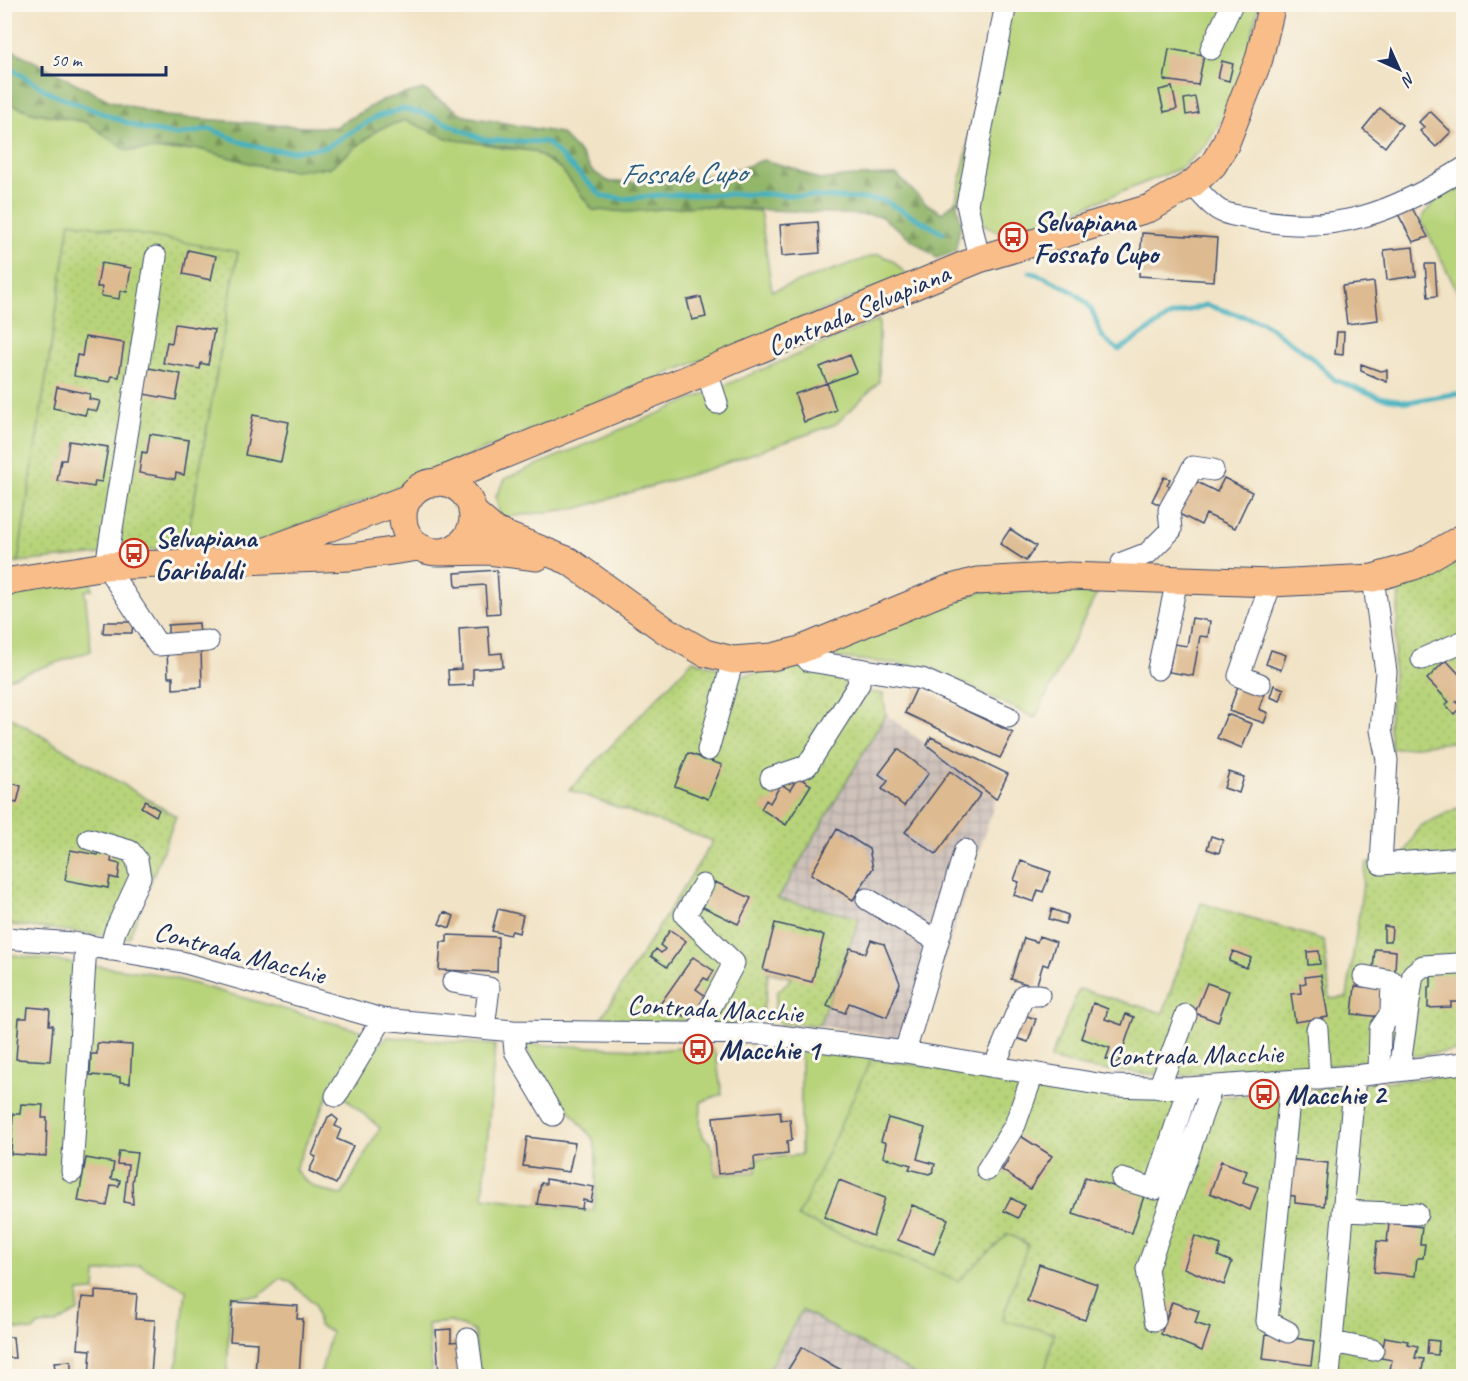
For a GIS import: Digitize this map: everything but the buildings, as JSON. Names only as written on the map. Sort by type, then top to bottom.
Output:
[{"type":"main road","name":"Contrada Selvapiana","points":[[435,483],[979,259],[1150,208],[1192,184],[1213,165],[1226,145],[1259,59],[1272,4]]},
{"type":"main road","name":"Contrada Selvapiana","points":[[470,507],[484,484],[527,446]]},
{"type":"main road","points":[[569,561],[488,551],[430,549],[409,537],[403,524],[404,510],[409,498],[420,487],[435,483],[455,487],[470,507],[495,531],[569,561],[665,630],[705,653],[733,660],[772,657],[800,650],[948,589],[977,581],[1069,576],[1271,583],[1374,578],[1414,566],[1464,537]]},
{"type":"main road","points":[[231,564],[409,498]]},
{"type":"main road","points":[[4,582],[106,567],[231,564],[351,557],[455,547],[466,538],[471,525],[470,507]]},
{"type":"street","points":[[979,259],[967,204],[1006,4]]},
{"type":"street","points":[[1211,49],[1232,4]]},
{"type":"street","points":[[1192,184],[1221,212],[1276,223],[1326,225],[1361,219],[1401,202],[1464,168]]},
{"type":"street","points":[[156,257],[106,567],[158,645],[208,641]]},
{"type":"street","points":[[707,372],[717,403]]},
{"type":"street","points":[[1116,578],[1122,563],[1148,553],[1171,530],[1169,510],[1193,467],[1213,470]]},
{"type":"street","points":[[1374,578],[1386,672],[1382,730],[1387,760],[1381,864],[1464,858]]},
{"type":"street","points":[[1158,669],[1177,580]]},
{"type":"street","points":[[1260,684],[1239,676],[1271,583]]},
{"type":"street","points":[[1422,658],[1464,641]]},
{"type":"street","points":[[800,650],[809,661],[921,679],[1008,717]]},
{"type":"street","points":[[708,750],[733,660]]},
{"type":"street","points":[[771,778],[807,766],[859,684],[856,669]]},
{"type":"street","points":[[89,839],[130,851],[140,868],[140,876],[115,931],[110,950]]},
{"type":"street","points":[[905,1052],[965,850]]},
{"type":"street","points":[[696,1033],[734,963],[686,915],[703,885]]},
{"type":"street","points":[[867,899],[938,941]]},
{"type":"street","name":"Contrada Macchie","points":[[4,938],[86,945],[182,962],[382,1019],[513,1031],[764,1034],[905,1052],[1110,1086],[1212,1087],[1355,1076],[1464,1064]]},
{"type":"street","points":[[72,1172],[86,945]]},
{"type":"street","points":[[1389,1072],[1413,974],[1423,966],[1458,964]]},
{"type":"street","points":[[1364,976],[1392,981],[1391,1013],[1380,1029],[1389,1072]]},
{"type":"street","points":[[453,982],[489,988],[484,1028]]},
{"type":"street","points":[[994,1067],[1024,995],[1039,995]]},
{"type":"street","points":[[1159,1088],[1186,1016]]},
{"type":"street","points":[[336,1096],[382,1019]]},
{"type":"street","points":[[1317,1029],[1320,1079]]},
{"type":"street","points":[[513,1031],[515,1051],[553,1115]]},
{"type":"street","points":[[987,1170],[1015,1125],[1033,1074]]},
{"type":"street","points":[[1329,1377],[1355,1076]]},
{"type":"street","points":[[1288,1332],[1267,1321],[1291,1081]]},
{"type":"street","points":[[1155,1320],[1147,1269],[1212,1087]]},
{"type":"street","points":[[1122,1179],[1155,1189],[1188,1088]]},
{"type":"street","points":[[1343,1211],[1417,1214]]},
{"type":"street","points":[[468,1339],[473,1377]]},
{"type":"street","points":[[1332,1341],[1373,1350]]},
{"type":"shaded area","points":[[886,714],[996,799],[917,1042],[819,1025],[860,918],[778,900]]},
{"type":"shaded area","points":[[802,1310],[919,1376],[765,1376]]},
{"type":"green space","points":[[998,5],[1259,5],[1246,59],[1229,109],[1206,145],[1181,168],[1052,220],[1008,231],[996,231],[980,222],[974,205],[956,201]]},
{"type":"green space","points":[[4,41],[10,49],[108,100],[164,116],[304,127],[335,127],[382,100],[423,89],[465,116],[560,133],[580,153],[592,171],[609,182],[678,182],[742,168],[763,160],[793,168],[819,180],[852,176],[897,175],[925,203],[942,213],[956,201],[961,223],[955,252],[937,258],[880,216],[698,206],[628,212],[593,210],[561,169],[533,151],[449,139],[405,120],[379,129],[329,168],[292,170],[264,167],[199,149],[126,150],[86,122],[32,112],[5,102]]},
{"type":"green space","points":[[4,102],[32,112],[86,122],[133,151],[148,148],[168,151],[199,149],[264,167],[292,170],[329,168],[379,129],[405,120],[501,148],[533,151],[561,169],[593,210],[698,206],[760,211],[772,291],[878,254],[892,260],[907,275],[473,454],[399,487],[260,541],[186,546],[238,252],[70,222],[18,562],[5,565]]},
{"type":"green space","points":[[1463,179],[1463,303],[1421,219],[1438,196]]},
{"type":"green space","points":[[70,222],[238,252],[186,546],[18,562]]},
{"type":"green space","points":[[879,320],[879,382],[836,424],[709,469],[579,508],[500,518],[496,496],[506,478]]},
{"type":"green space","points":[[1463,549],[1463,1050],[1346,1064],[1175,1076],[1093,1069],[1050,1059],[1079,989],[1163,1013],[1201,903],[1324,940],[1330,999],[1347,997],[1366,863],[1404,854],[1420,826],[1462,806],[1460,741],[1391,749],[1389,726],[1400,583]]},
{"type":"green space","points":[[89,580],[93,589],[85,591],[91,651],[5,680],[5,593]]},
{"type":"green space","points":[[984,591],[1097,593],[1035,718],[929,667],[812,655],[923,609]]},
{"type":"green space","points":[[693,660],[741,676],[795,665],[843,678],[846,689],[883,694],[886,714],[778,899],[860,918],[819,1025],[780,1024],[774,1016],[777,992],[792,978],[768,972],[766,998],[757,1024],[710,1025],[600,1020],[713,841],[569,790]]},
{"type":"green space","points":[[5,714],[176,816],[129,938],[5,924]]},
{"type":"green space","points":[[5,954],[158,974],[362,1031],[364,1038],[334,1083],[295,1169],[304,1180],[316,1187],[342,1195],[380,1128],[344,1097],[378,1044],[388,1037],[495,1045],[483,1197],[593,1211],[596,1165],[593,1139],[541,1078],[525,1044],[660,1050],[710,1045],[716,1056],[722,1094],[701,1102],[700,1126],[704,1138],[711,1143],[716,1175],[756,1172],[755,1159],[801,1155],[801,1049],[862,1054],[871,1059],[799,1217],[1009,1234],[1028,1245],[1054,1333],[1044,1376],[919,1376],[802,1310],[765,1376],[479,1376],[474,1331],[451,1322],[428,1324],[432,1376],[320,1376],[331,1332],[319,1326],[315,1304],[290,1282],[281,1278],[259,1296],[230,1297],[227,1376],[176,1376],[186,1290],[140,1265],[96,1273],[95,1291],[79,1292],[78,1311],[56,1324],[39,1325],[33,1331],[5,1328]]},
{"type":"green space","points":[[871,1059],[998,1075],[1126,1096],[1173,1099],[1277,1094],[1345,1085],[1463,1075],[1463,1376],[1044,1376],[1054,1333],[1002,1320],[1028,1244],[1008,1234],[958,1281],[798,1217]]},
{"type":"waterway","name":"Fossale Cupo","points":[[4,64],[52,94],[143,129],[177,135],[211,129],[241,142],[268,150],[295,151],[326,147],[376,117],[402,109],[426,114],[484,140],[546,142],[602,196],[625,199],[658,195],[763,194],[883,200],[943,233]]},
{"type":"waterway","name":"Fossale Cupo","points":[[1030,272],[1055,282],[1080,297],[1091,309],[1102,335],[1119,350],[1170,316],[1206,305],[1262,322],[1309,355],[1335,380],[1379,397],[1408,402],[1454,394],[1464,395]]},
{"type":"place","name":"Selvapiana Fossato Cupo","points":[[1013,237]]},
{"type":"place","name":"Selvapiana Garibaldi","points":[[134,553]]},
{"type":"place","name":"Macchie 1","points":[[698,1049]]},
{"type":"place","name":"Macchie 2","points":[[1264,1094]]}]
